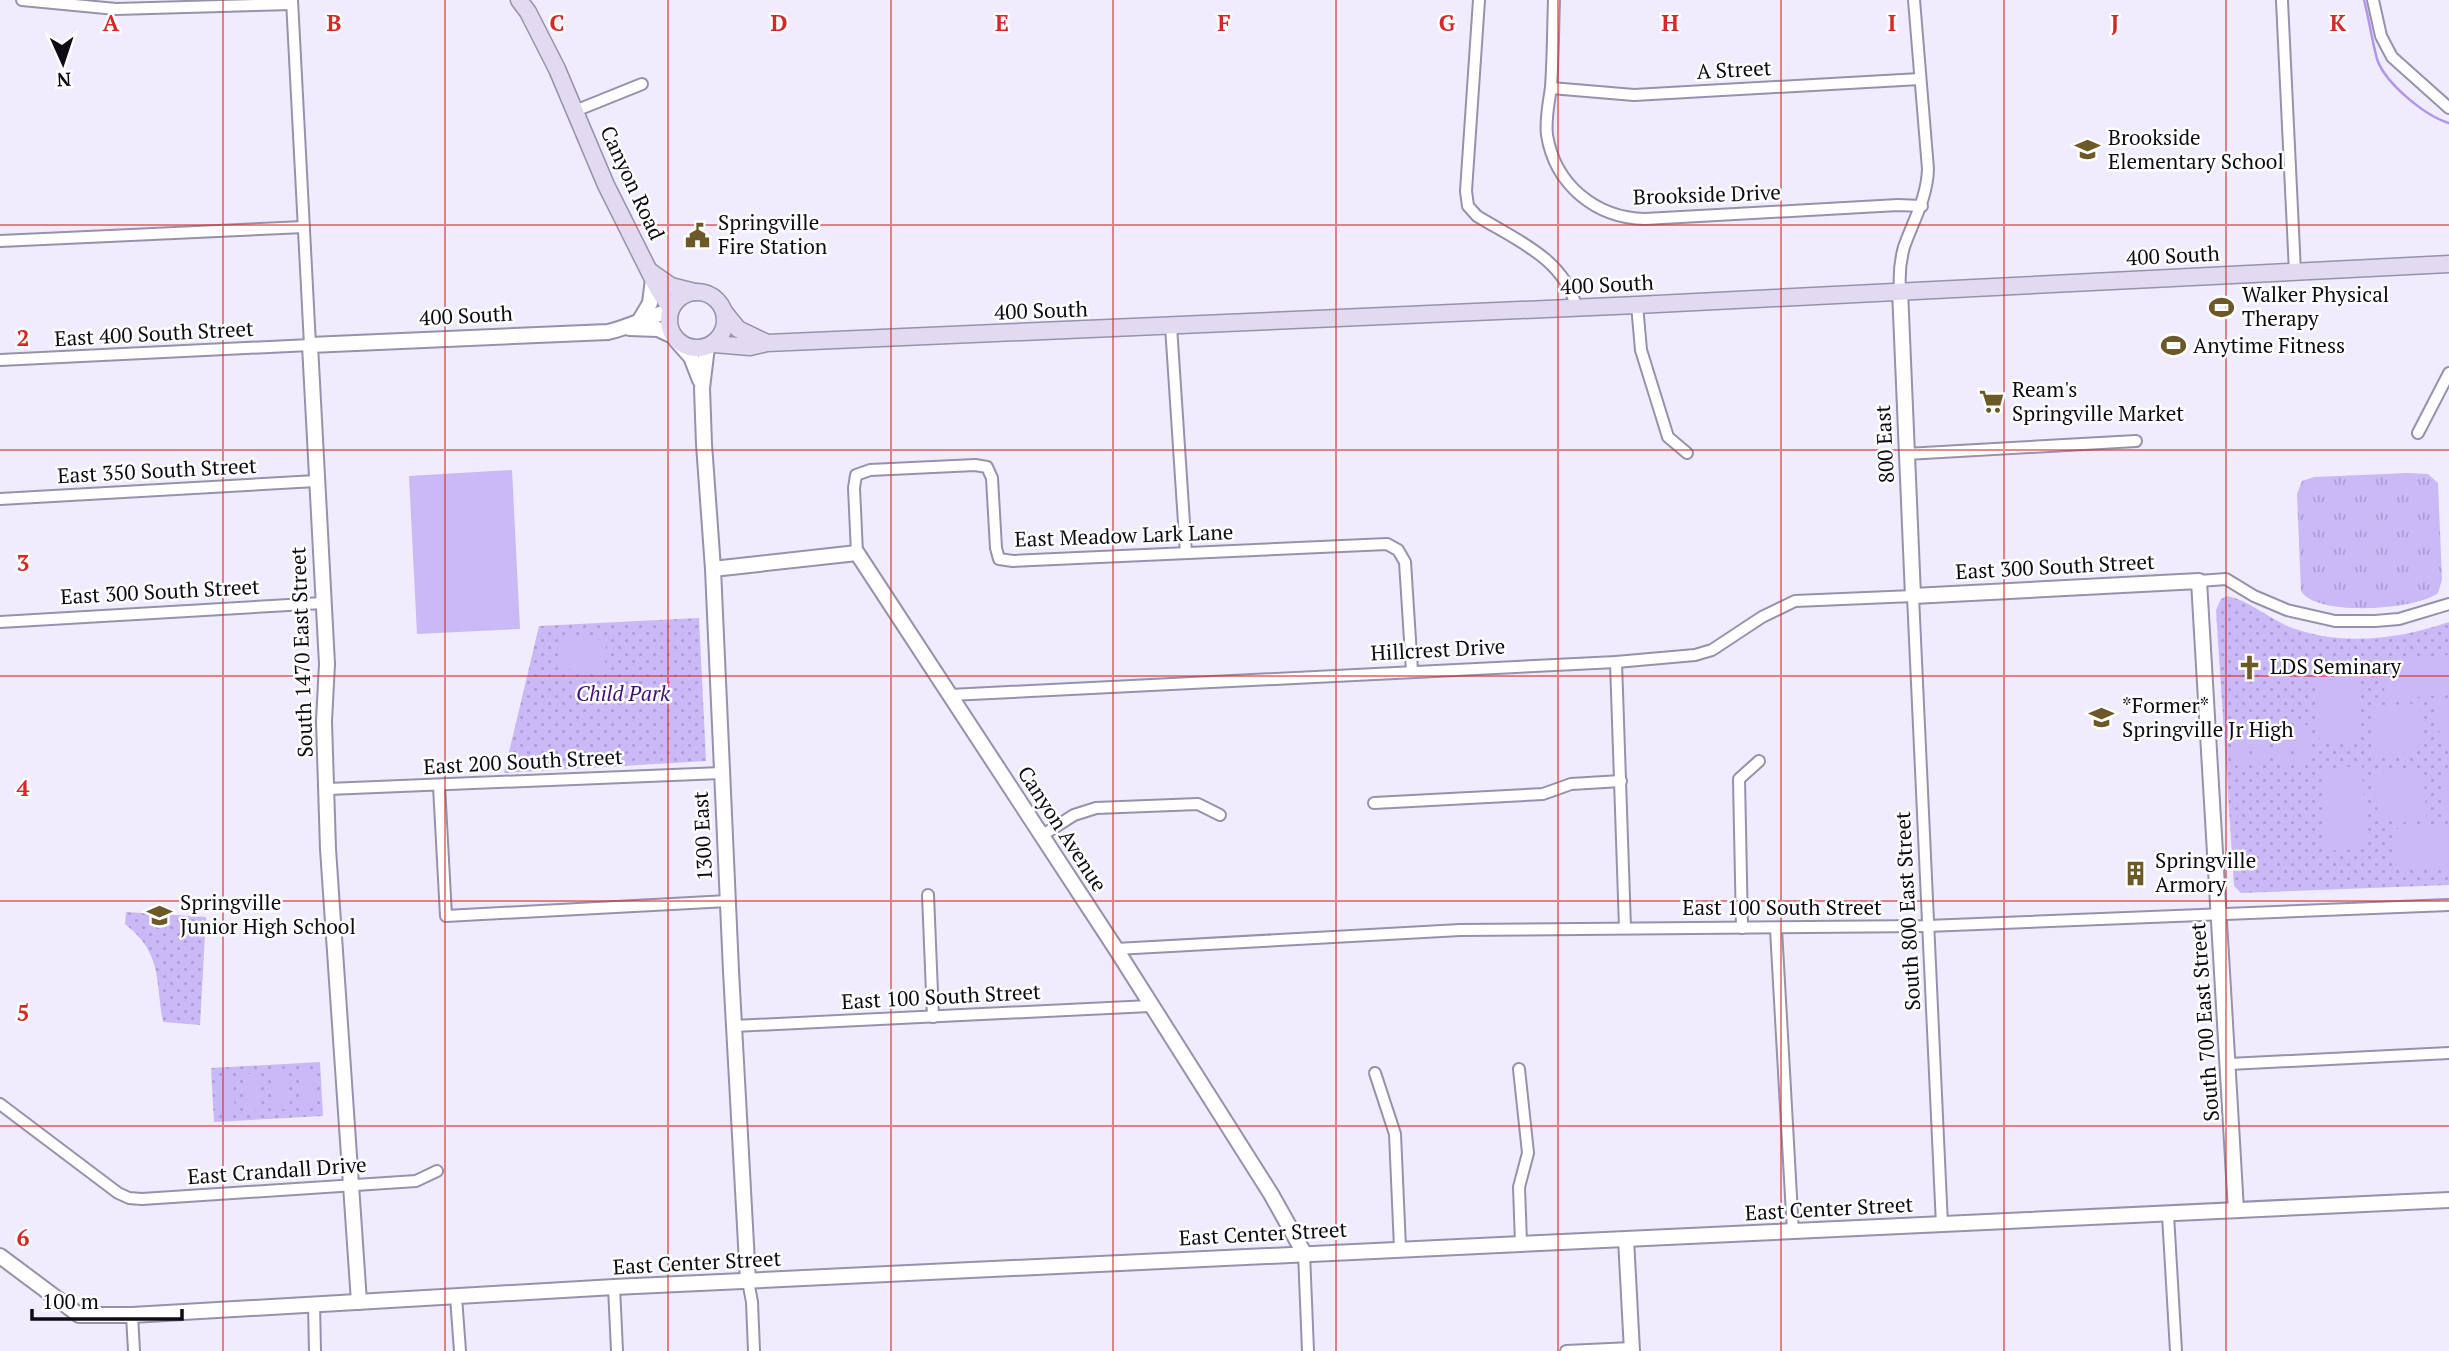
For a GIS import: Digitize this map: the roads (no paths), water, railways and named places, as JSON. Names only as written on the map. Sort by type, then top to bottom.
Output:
[{"type":"main road","name":"Canyon Road","points":[[519,0],[548,49],[606,186],[671,310]]},
{"type":"main road","name":"400 South","points":[[710,345],[750,346],[1637,305],[2449,264]]},
{"type":"main road","name":"Canyon Road","points":[[652,275],[671,286],[695,292]]},
{"type":"main road","points":[[724,313],[723,331],[710,345],[689,348],[675,338],[668,319],[680,297],[695,292],[703,293],[716,300],[738,329],[767,344]]},
{"type":"street","points":[[22,0],[116,9],[292,2]]},
{"type":"street","points":[[1479,0],[1466,191],[1468,206],[1477,216],[1551,263],[1570,288],[1576,307]]},
{"type":"street","name":"Brookside Drive","points":[[1555,0],[1551,88],[1546,120],[1553,159],[1584,200],[1604,211],[1630,219],[1922,206]]},
{"type":"street","points":[[1900,290],[1899,269],[1904,247],[1928,188],[1914,0]]},
{"type":"street","points":[[2373,0],[2381,36],[2392,57],[2449,108]]},
{"type":"street","points":[[2282,1],[2295,272]]},
{"type":"street","name":"South 1470 East Street","points":[[292,2],[327,664],[324,721],[329,858],[359,1301]]},
{"type":"street","name":"A Street","points":[[1551,88],[1634,95],[1920,79]]},
{"type":"street","name":"Canyon Road","points":[[575,111],[642,83]]},
{"type":"street","points":[[0,241],[304,227]]},
{"type":"street","points":[[640,321],[650,303],[652,275]]},
{"type":"street","name":"800 East","points":[[1900,290],[1913,596]]},
{"type":"street","points":[[1637,305],[1641,350],[1668,437],[1688,453]]},
{"type":"street","name":"400 South","points":[[310,345],[608,332],[671,310]]},
{"type":"street","points":[[1171,326],[1186,554]]},
{"type":"street","name":"400 South","points":[[624,328],[658,329],[675,338]]},
{"type":"street","name":"1300 East","points":[[675,338],[691,357],[702,388]]},
{"type":"street","name":"East 400 South Street","points":[[0,360],[310,345]]},
{"type":"street","name":"1300 East","points":[[710,345],[702,388],[748,1282]]},
{"type":"street","points":[[2417,433],[2449,373]]},
{"type":"street","points":[[1906,454],[2136,441]]},
{"type":"street","name":"East Meadow Lark Lane","points":[[857,553],[854,488],[856,475],[870,470],[975,465],[987,467],[992,478],[999,559],[1013,561],[1387,544],[1398,550],[1405,562],[1412,671]]},
{"type":"street","name":"East 350 South Street","points":[[0,499],[316,481]]},
{"type":"street","points":[[713,569],[857,553]]},
{"type":"street","name":"Canyon Avenue","points":[[857,553],[1116,949],[1271,1194],[1304,1253]]},
{"type":"street","points":[[2199,580],[2226,579],[2254,596],[2287,610],[2335,621],[2399,619],[2449,604]]},
{"type":"street","name":"East 300 South Street","points":[[1913,596],[2199,580]]},
{"type":"street","name":"South 700 East Street","points":[[2199,580],[2236,1210]]},
{"type":"street","name":"Hillcrest Drive","points":[[950,695],[1616,662],[1695,654],[1712,650],[1762,617],[1795,601],[1913,596]]},
{"type":"street","name":"South 800 East Street","points":[[1913,596],[1942,1225]]},
{"type":"street","name":"East 300 South Street","points":[[0,622],[323,603]]},
{"type":"street","points":[[1616,662],[1625,928]]},
{"type":"street","points":[[1742,928],[1739,779],[1759,761]]},
{"type":"street","name":"East 200 South Street","points":[[328,789],[721,773]]},
{"type":"street","points":[[1374,803],[1543,794],[1571,784],[1621,781]]},
{"type":"street","points":[[439,786],[446,916],[728,901]]},
{"type":"street","points":[[1041,836],[1074,815],[1096,808],[1198,804],[1220,815]]},
{"type":"street","points":[[928,895],[933,1017]]},
{"type":"street","name":"East 100 South Street","points":[[1116,949],[1460,930],[1927,926],[2449,905]]},
{"type":"street","points":[[1776,929],[1793,1232]]},
{"type":"street","name":"East 100 South Street","points":[[734,1026],[1150,1006]]},
{"type":"street","points":[[2229,1064],[2449,1053]]},
{"type":"street","points":[[1519,1069],[1528,1153],[1519,1187],[1521,1243]]},
{"type":"street","points":[[1375,1073],[1395,1134],[1400,1248]]},
{"type":"street","name":"East Crandall Drive","points":[[0,1104],[118,1193],[129,1198],[416,1181],[437,1171]]},
{"type":"street","name":"East Center Street","points":[[0,1256],[79,1315],[132,1315],[614,1287],[2449,1200]]},
{"type":"street","points":[[2168,1214],[2176,1351]]},
{"type":"street","points":[[1566,1351],[1632,1349],[1626,1239]]},
{"type":"street","points":[[1304,1253],[1308,1351]]},
{"type":"street","points":[[748,1282],[752,1302],[754,1351]]},
{"type":"street","points":[[614,1287],[617,1351]]},
{"type":"street","points":[[456,1297],[460,1351]]},
{"type":"street","points":[[314,1304],[315,1351]]},
{"type":"street","points":[[132,1315],[134,1351]]},
{"type":"waterway","points":[[2364,0],[2381,68],[2397,88],[2418,106],[2449,123]]},
{"type":"place","name":"Brookside Elementary School","points":[[2088,150]]},
{"type":"place","name":"Springville Fire Station","points":[[698,235]]},
{"type":"place","name":"Walker Physical Therapy","points":[[2222,307]]},
{"type":"place","name":"Anytime Fitness","points":[[2173,346]]},
{"type":"place","name":"Ream's Springville Market","points":[[1992,402]]},
{"type":"place","name":"LDS Seminary","points":[[2250,667]]},
{"type":"place","name":"*Former* Springville Jr High","points":[[2102,718]]},
{"type":"place","name":"Springville Armory","points":[[2135,873]]},
{"type":"place","name":"Springville Junior High School","points":[[160,915]]},
{"type":"park label","name":"Child Park","points":[[623,694]]}]
